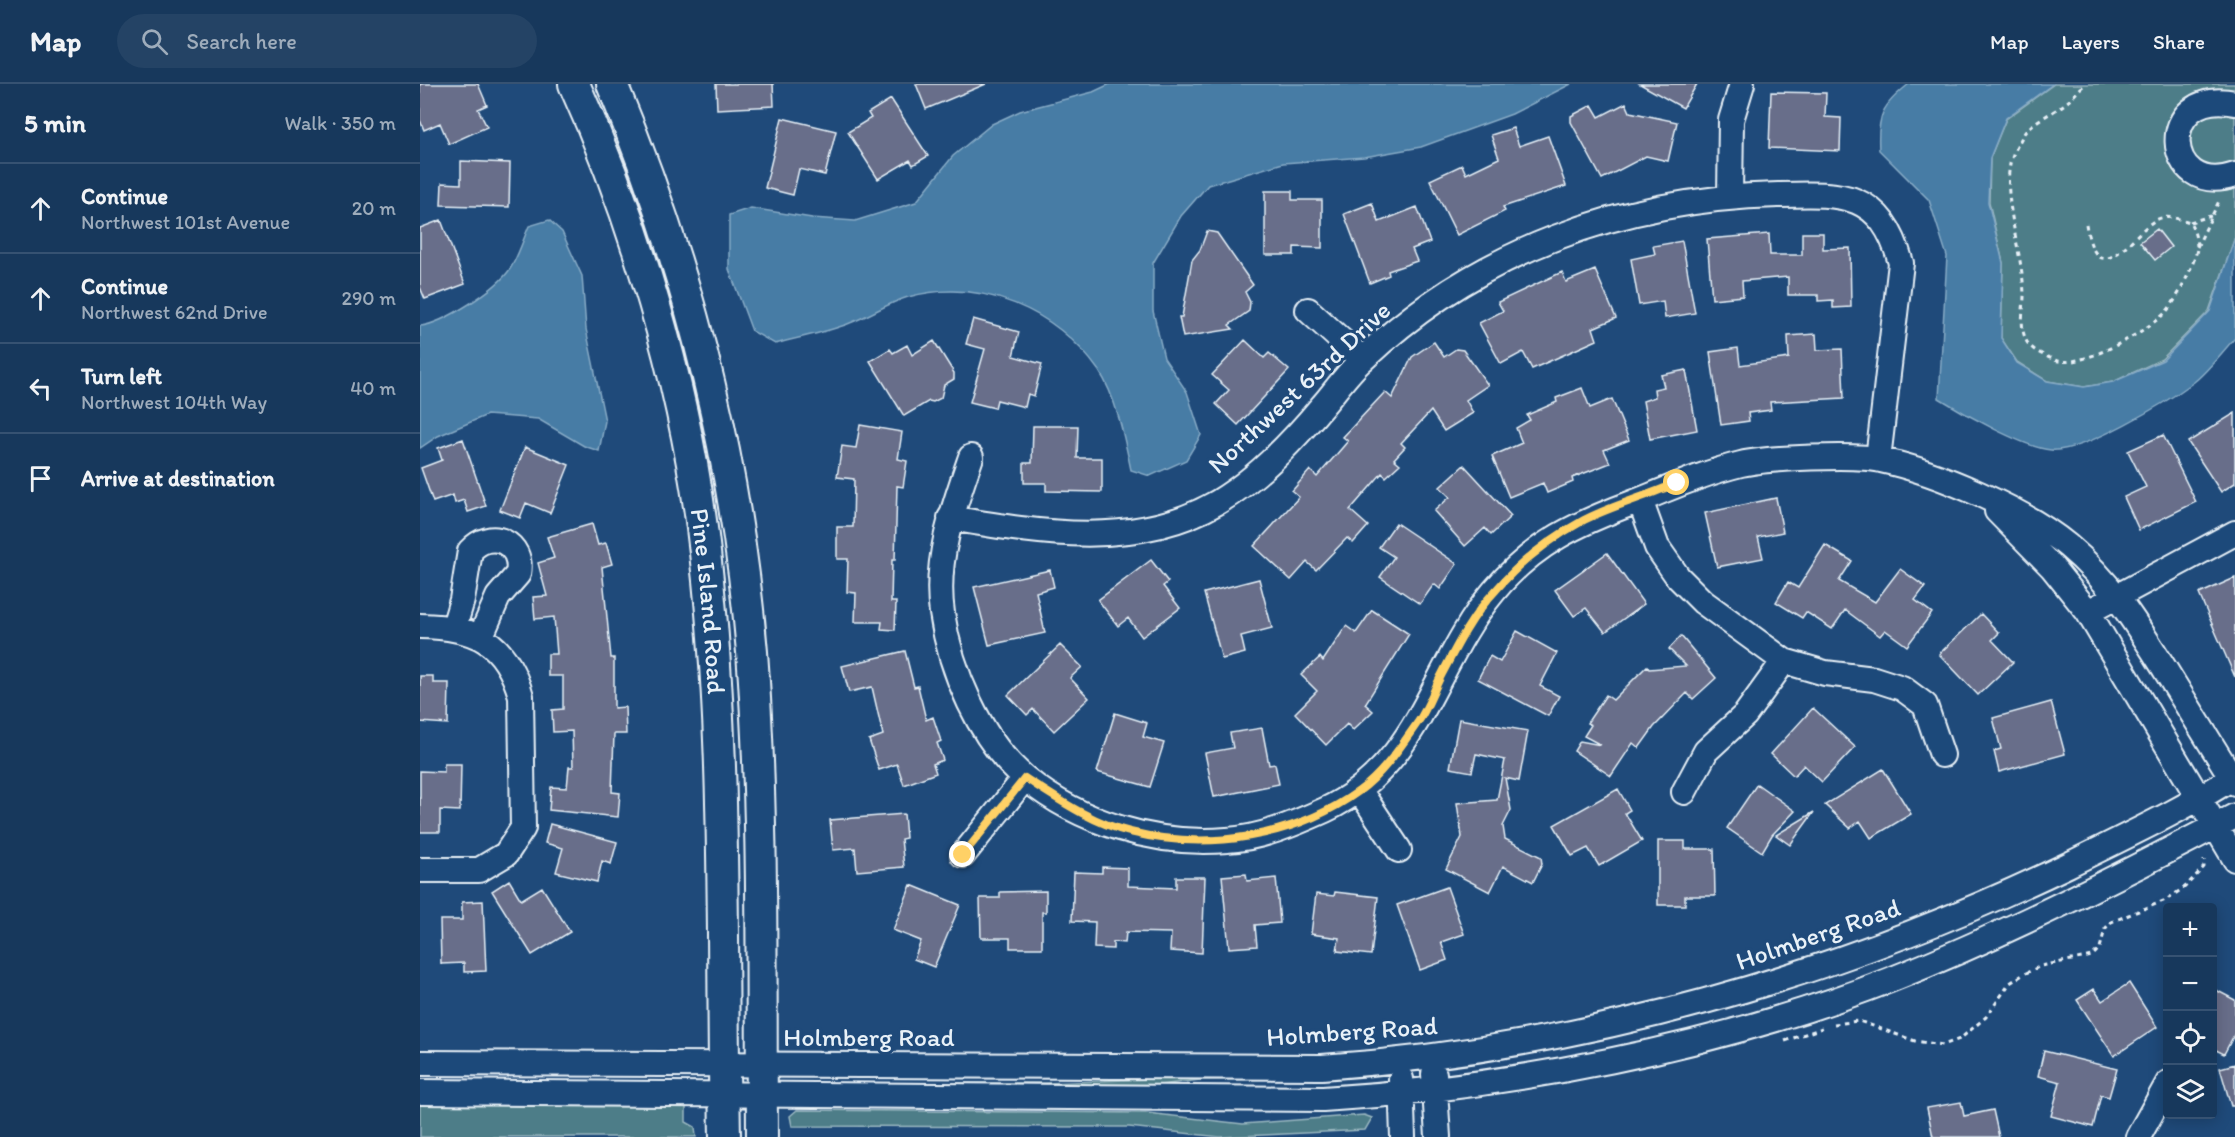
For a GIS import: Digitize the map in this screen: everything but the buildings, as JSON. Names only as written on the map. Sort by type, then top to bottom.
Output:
[{"type":"main road","name":"Pine Island Road","points":[[574,84],[630,231],[660,326],[702,526],[715,650],[722,776],[725,1137]]},
{"type":"main road","name":"Pine Island Road","points":[[612,84],[663,223],[695,323],[719,426],[736,526],[752,651],[758,780],[762,1137]]},
{"type":"street","points":[[1730,196],[1731,120],[1742,84]]},
{"type":"street","points":[[2230,177],[2200,176],[2189,170],[2179,154],[2177,133],[2180,123],[2193,108],[2214,101],[2235,103]]},
{"type":"street","name":"Northwest 63rd Drive","points":[[950,518],[1046,534],[1109,534],[1175,521],[1219,501],[1259,470],[1299,433],[1362,359],[1444,293],[1509,256],[1581,228],[1658,209],[1730,196],[1829,193],[1855,199],[1879,216],[1894,237],[1901,263],[1878,459]]},
{"type":"street","points":[[1308,310],[1362,359]]},
{"type":"street","points":[[971,457],[950,518],[942,564],[941,609],[952,660],[970,703],[999,751],[1025,778],[1077,810],[1128,832],[1178,840],[1229,840],[1278,830],[1328,809],[1360,791],[1389,762],[1420,720],[1459,640],[1494,591],[1533,552],[1586,520],[1640,500],[1677,483],[1745,463],[1878,459],[1931,476],[2033,521],[2069,547],[2119,596],[2234,779]]},
{"type":"street","points":[[1982,497],[2052,567],[2088,612],[2198,797],[2225,821],[2235,859]]},
{"type":"street","points":[[1640,500],[1657,547],[1678,577],[1703,602],[1784,662],[1825,673],[1874,679],[1902,688],[1925,705],[1942,755]]},
{"type":"street","points":[[2088,612],[2235,533]]},
{"type":"street","points":[[420,626],[468,631],[500,654],[510,668],[521,696],[523,828],[506,854],[479,870],[420,870]]},
{"type":"street","points":[[1684,792],[1706,751],[1745,716],[1784,662]]},
{"type":"street","points":[[963,855],[1025,778]]},
{"type":"street","name":"Holmberg Road","points":[[420,1063],[1322,1067],[1399,1061],[1546,1038],[1650,1016],[1761,986],[1866,951],[2025,885],[2136,831],[2234,779]]},
{"type":"street","points":[[1360,791],[1399,850]]},
{"type":"street","points":[[420,1092],[762,1097],[1323,1099],[1403,1094],[1550,1071],[1654,1050],[1776,1018],[1888,980],[2034,919],[2225,821]]},
{"type":"street","points":[[1431,1056],[1436,1089],[1438,1137]]},
{"type":"street","points":[[1399,1061],[1403,1094],[1403,1137]]},
{"type":"street","points":[[2138,1137],[2163,1092]]},
{"type":"path","points":[[2086,84],[2068,101],[2028,128],[2010,164],[2009,186],[2024,296],[2022,321],[2026,340],[2033,348],[2059,362],[2074,361],[2117,344],[2165,313],[2177,296],[2230,177]]},
{"type":"path","points":[[2086,224],[2088,240],[2095,252],[2110,257],[2123,251],[2156,219],[2164,217],[2190,222],[2212,216]]},
{"type":"path","points":[[2190,222],[2194,229],[2197,249]]},
{"type":"path","points":[[1785,1041],[1834,1024],[1859,1021],[1915,1041],[1943,1045],[1960,1039],[1986,1017],[2010,983],[2041,966],[2092,956],[2100,948],[2105,929],[2111,922],[2166,900],[2185,887],[2204,867],[2204,860]]},
{"type":"green space","points":[[2054,84],[2235,84],[2235,237],[2209,311],[2162,359],[2113,382],[2084,387],[2047,381],[2017,362],[2001,338],[2003,263],[1989,202],[1990,158],[2006,119]]},
{"type":"green space","points":[[1284,1074],[1278,1079],[1200,1080],[1151,1086],[803,1083],[1046,1083]]},
{"type":"green space","points":[[420,1103],[686,1107],[686,1122],[695,1127],[696,1137],[420,1137]]},
{"type":"green space","points":[[797,1110],[1147,1113],[1243,1124],[1364,1115],[1372,1118],[1365,1130],[1220,1137],[1129,1127],[792,1126],[790,1116]]},
{"type":"water","points":[[1110,84],[1571,84],[1512,114],[1421,147],[1364,157],[1283,163],[1208,185],[1181,216],[1153,263],[1153,311],[1164,358],[1187,392],[1201,435],[1186,460],[1150,476],[1131,470],[1115,406],[1099,371],[1081,349],[1061,331],[1015,304],[989,296],[963,292],[935,292],[908,297],[841,326],[775,344],[752,331],[729,269],[729,215],[751,208],[812,218],[855,221],[916,202],[953,156],[992,124],[1020,111],[1093,92]]},
{"type":"water","points":[[1909,84],[2053,84],[2006,118],[1990,158],[1988,202],[2003,263],[2001,338],[2017,363],[2047,381],[2084,387],[2113,382],[2163,360],[2210,311],[2235,237],[2235,338],[2205,372],[2181,391],[2124,425],[2065,449],[2051,450],[2025,443],[1994,429],[1939,398],[1947,256],[1929,200],[1879,150],[1879,128],[1883,112],[1893,98]]},
{"type":"water","points":[[549,220],[562,232],[582,276],[586,329],[605,421],[599,451],[584,446],[538,419],[487,415],[438,436],[420,448],[420,326],[430,324],[455,312],[494,286],[513,264],[529,226]]},
{"type":"route","points":[[963,855],[1025,778],[1077,810],[1128,832],[1178,840],[1229,840],[1278,830],[1328,809],[1360,791],[1389,762],[1420,720],[1459,640],[1494,591],[1533,552],[1586,520],[1640,500],[1677,483]]}]
